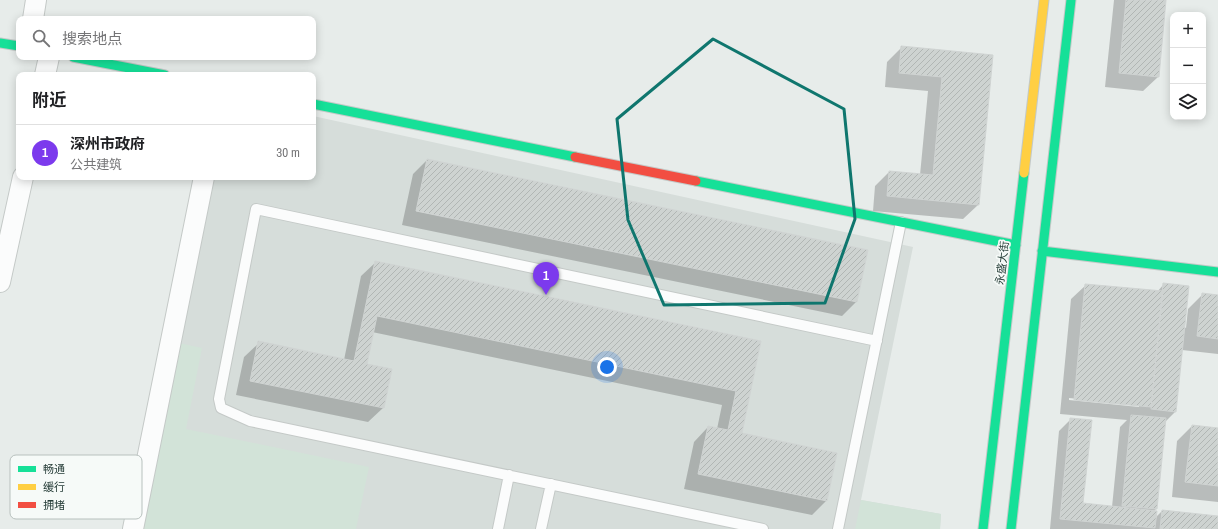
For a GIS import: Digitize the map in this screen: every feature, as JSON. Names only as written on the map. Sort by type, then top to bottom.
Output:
[{"type":"main road","name":"永盛大街","points":[[983,529],[1044,0]]},
{"type":"main road","points":[[1011,529],[1071,0]]},
{"type":"main road","points":[[0,43],[16,46]]},
{"type":"main road","points":[[88,60],[150,72]]},
{"type":"main road","points":[[316,105],[1016,245]]},
{"type":"main road","points":[[1042,250],[1218,272]]},
{"type":"street","points":[[33,16],[36,0]]},
{"type":"street","points":[[46,72],[48,60]]},
{"type":"street","points":[[0,282],[22,180]]},
{"type":"street","points":[[142,484],[203,180]]},
{"type":"street","points":[[133,529],[135,519]]},
{"type":"lane","points":[[763,529],[250,421],[221,408],[219,399],[256,209],[877,341]]},
{"type":"lane","points":[[838,529],[901,222]]},
{"type":"lane","points":[[498,529],[509,475]]},
{"type":"lane","points":[[541,529],[551,484]]},
{"type":"highlighted area","points":[[713,39],[844,109],[855,219],[825,303],[664,305],[628,220],[617,119]]},
{"type":"shaded area","points":[[316,117],[913,247],[861,500],[941,514],[940,529],[140,529],[213,180],[316,180]]},
{"type":"green space","points":[[179,343],[202,348],[186,429],[369,467],[356,529],[140,529]]},
{"type":"green space","points":[[861,500],[941,514],[940,529],[855,529]]},
{"type":"building","points":[[1126,0],[1166,0],[1159,77],[1119,73]]},
{"type":"building","points":[[901,46],[993,55],[979,205],[887,196],[889,171],[933,175],[942,77],[899,73]]},
{"type":"building","points":[[427,159],[868,250],[857,302],[416,211]]},
{"type":"building","points":[[375,261],[761,341],[742,433],[837,453],[827,501],[698,474],[708,426],[728,430],[736,391],[377,316],[367,364],[392,369],[384,408],[250,381],[258,341],[354,361]]},
{"type":"building","points":[[1163,283],[1189,286],[1176,412],[1151,409]]},
{"type":"building","points":[[1085,284],[1163,291],[1151,407],[1074,400]]},
{"type":"building","points":[[1202,293],[1218,295],[1218,339],[1197,336]]},
{"type":"building","points":[[1131,415],[1166,418],[1157,509],[1122,506]]},
{"type":"building","points":[[1070,418],[1092,420],[1083,503],[1157,511],[1155,528],[1060,519]]},
{"type":"building","points":[[1192,425],[1218,428],[1218,486],[1185,482]]},
{"type":"building","points":[[1162,510],[1218,516],[1218,529],[1160,529]]},
{"type":"traffic: fast","points":[[1011,529],[1071,0]]},
{"type":"traffic: fast","points":[[0,43],[16,46]]},
{"type":"traffic: fast","points":[[88,60],[150,72]]},
{"type":"traffic: fast","points":[[316,105],[575,157]]},
{"type":"traffic: fast","points":[[983,529],[1024,173]]},
{"type":"traffic: fast","points":[[696,181],[1016,245]]},
{"type":"traffic: fast","points":[[1042,251],[1218,272]]},
{"type":"traffic: slow","points":[[1024,173],[1044,0]]},
{"type":"traffic: jam","points":[[575,157],[696,181]]},
{"type":"place","name":"深州市政府","points":[[546,295]]}]
